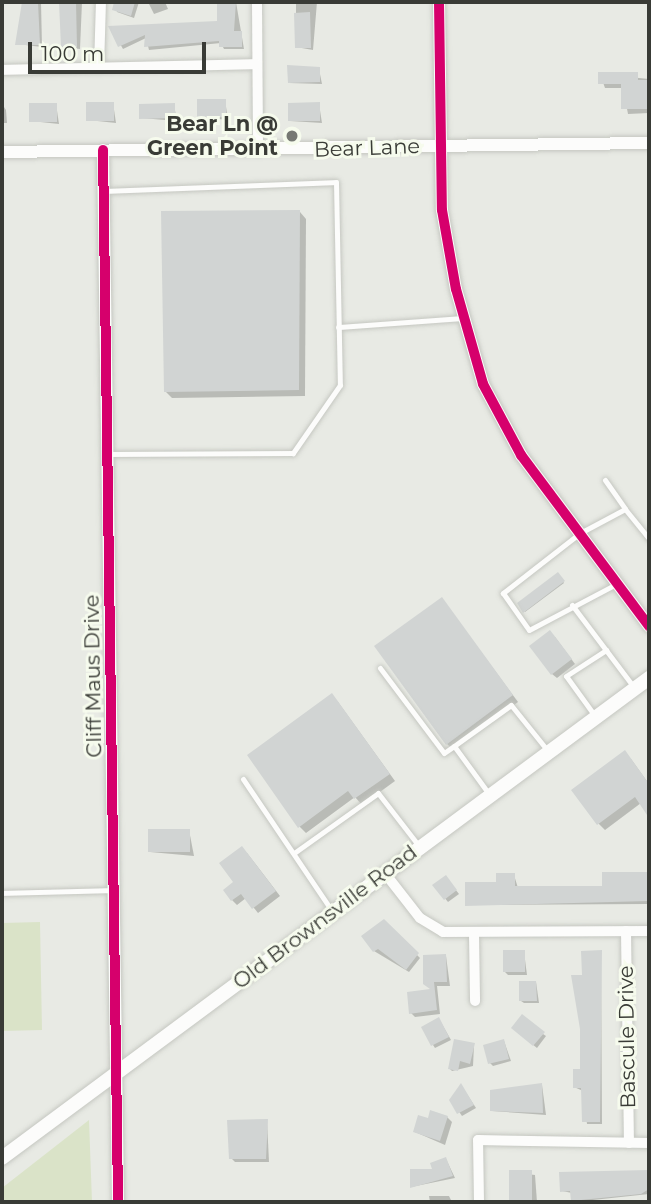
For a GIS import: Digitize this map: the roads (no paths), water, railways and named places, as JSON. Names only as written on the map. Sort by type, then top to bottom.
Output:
[{"type":"main road","name":"Old Brownsville Road","points":[[2,1158],[489,794],[649,678]]},
{"type":"street","points":[[99,68],[101,2]]},
{"type":"street","points":[[257,2],[258,151]]},
{"type":"street","points":[[439,2],[442,210],[464,318],[484,384],[521,455],[649,626]]},
{"type":"street","points":[[2,70],[257,64]]},
{"type":"street","name":"Bear Lane","points":[[2,152],[258,151],[442,145],[649,143]]},
{"type":"street","name":"Cliff Maus Drive","points":[[103,150],[119,1072],[118,1202]]},
{"type":"street","points":[[384,872],[429,927],[474,934],[649,930]]},
{"type":"street","name":"Bascule Drive","points":[[626,931],[629,1143]]},
{"type":"street","points":[[474,934],[475,1001]]},
{"type":"street","points":[[479,1202],[478,1140],[649,1143]]},
{"type":"lane","points":[[103,191],[336,182],[340,385],[293,453],[108,454]]},
{"type":"lane","points":[[338,327],[464,318]]},
{"type":"lane","points":[[605,480],[649,539]]},
{"type":"lane","points":[[618,583],[529,630],[503,593],[580,533],[625,509]]},
{"type":"lane","points":[[572,605],[635,689]]},
{"type":"lane","points":[[595,716],[566,676],[606,650]]},
{"type":"lane","points":[[380,668],[444,753],[511,705],[548,751]]},
{"type":"lane","points":[[454,747],[489,794]]},
{"type":"lane","points":[[243,779],[332,911]]},
{"type":"lane","points":[[293,853],[378,793],[419,846]]},
{"type":"lane","points":[[2,893],[116,889]]},
{"type":"place","name":"Bear Ln @ Green Point","points":[[292,136]]}]
